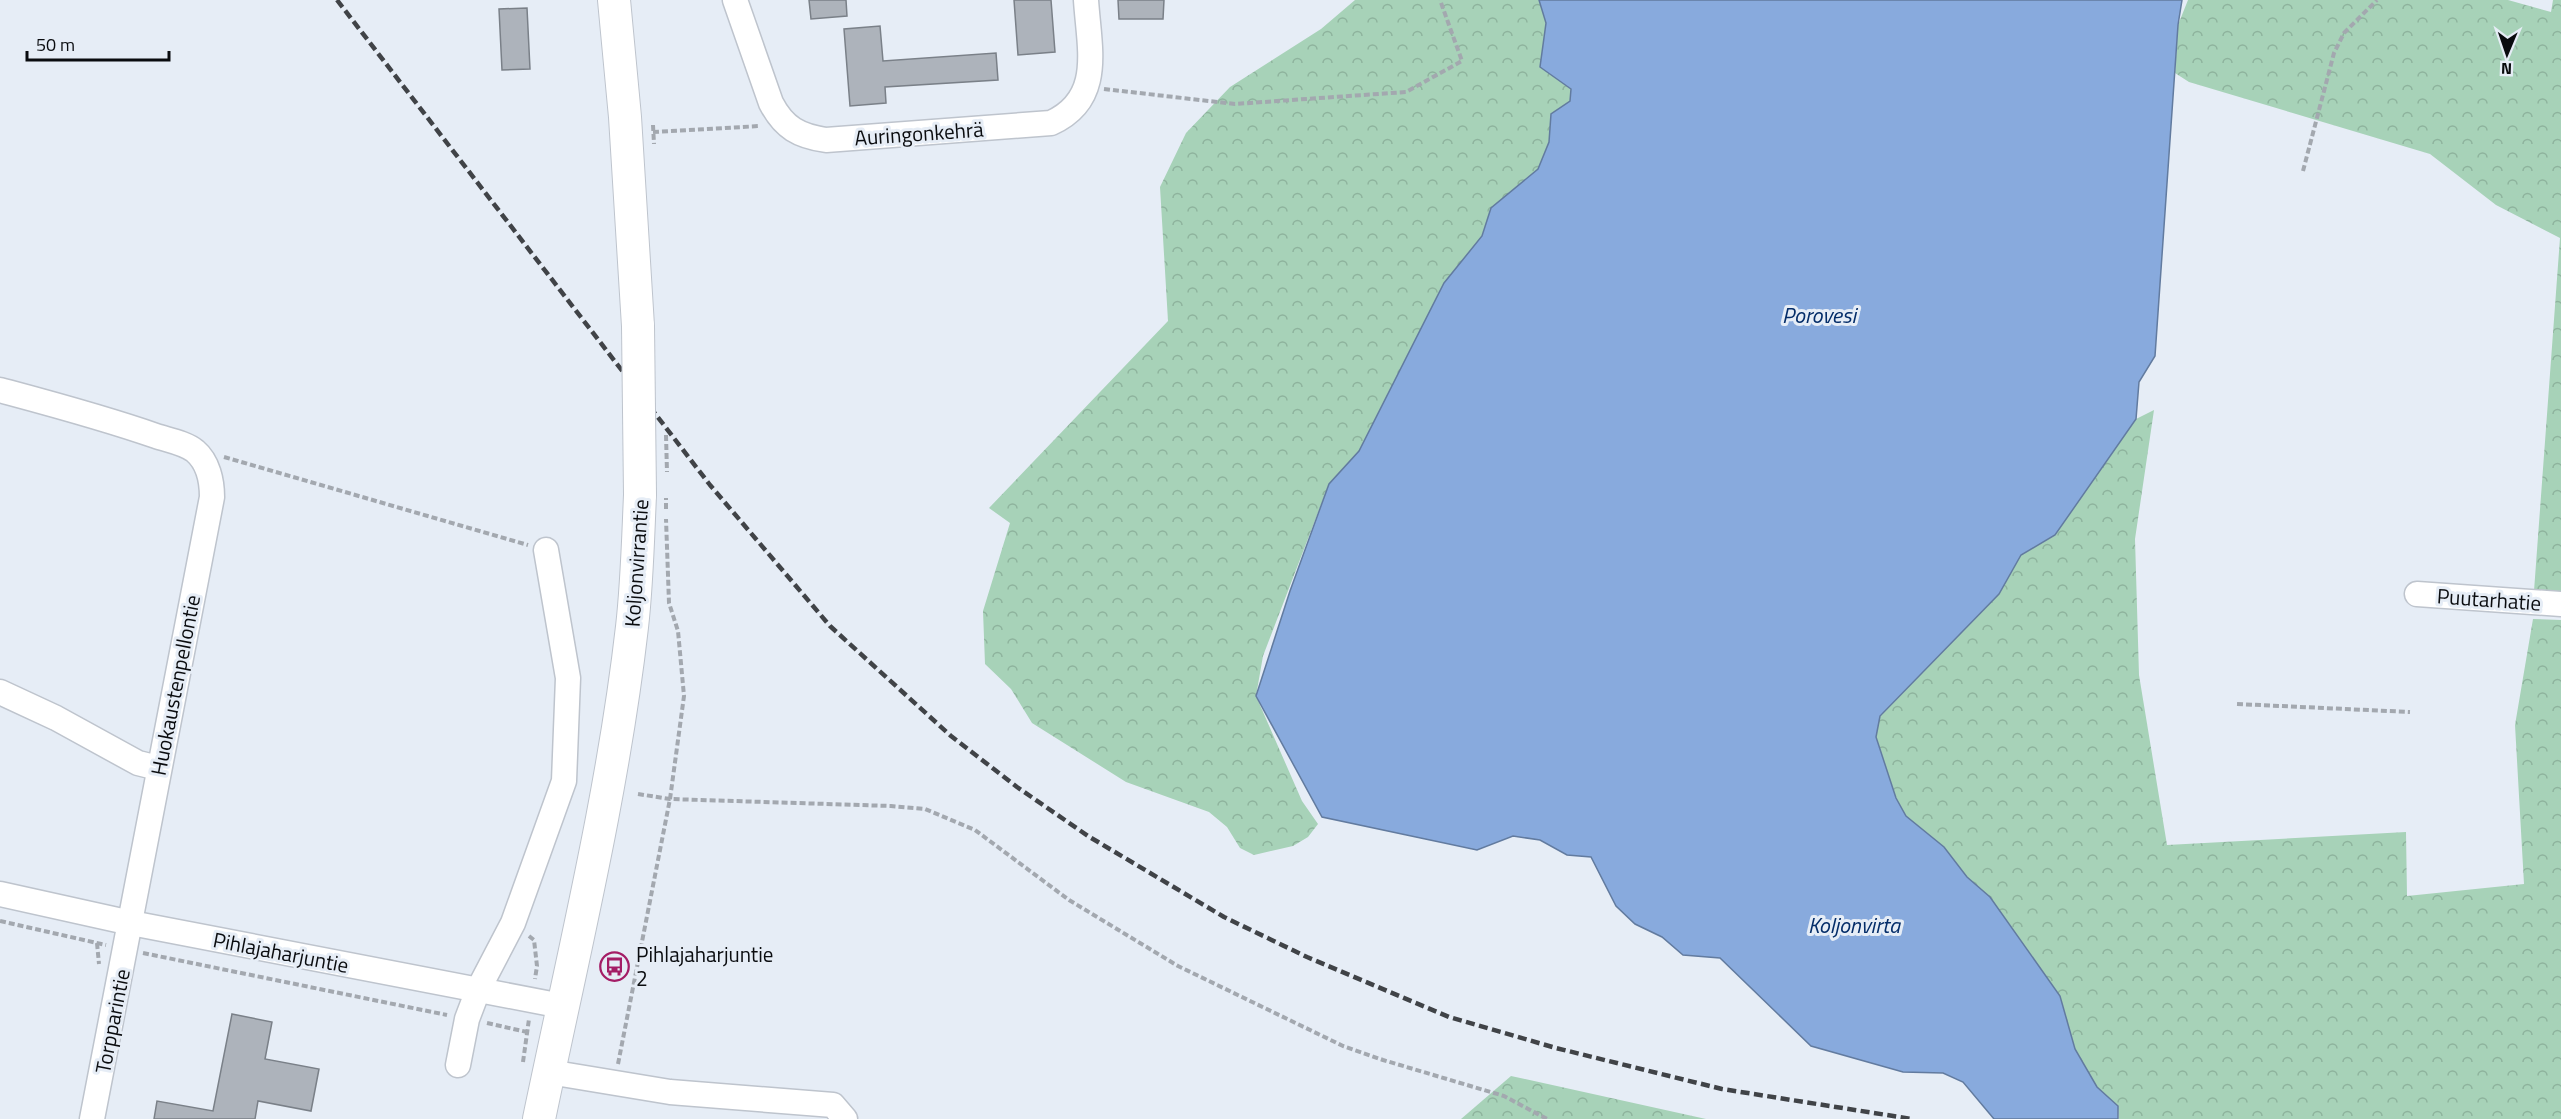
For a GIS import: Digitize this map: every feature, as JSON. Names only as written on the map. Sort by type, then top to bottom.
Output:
[{"type":"main road","name":"Koljonvirrantie","points":[[539,1119],[594,867],[618,730],[653,502],[638,326],[625,117],[614,0]]},
{"type":"street","points":[[735,0],[771,103],[786,125]]},
{"type":"street","points":[[1086,0],[1090,67],[1088,87]]},
{"type":"street","name":"Auringonkehrä","points":[[786,125],[806,137],[826,140],[1051,123],[1067,116],[1080,103],[1088,87]]},
{"type":"street","points":[[0,390],[117,422],[195,451]]},
{"type":"street","name":"Huokaustenpellontie","points":[[131,922],[158,768],[212,497],[208,470],[195,451]]},
{"type":"street","points":[[458,1065],[467,1019],[478,990],[513,922],[564,781],[568,678],[546,550]]},
{"type":"street","name":"Puutarhatie","points":[[2417,594],[2561,604]]},
{"type":"street","points":[[0,692],[56,718],[138,763],[158,768]]},
{"type":"street","name":"Pihlajaharjuntie","points":[[0,894],[131,922],[562,1006]]},
{"type":"street","name":"Torpparintie","points":[[92,1119],[131,922]]},
{"type":"street","points":[[549,1072],[670,1092],[833,1106],[845,1119]]},
{"type":"path","points":[[1088,87],[1235,104],[1406,92],[1462,61],[1440,0]]},
{"type":"path","points":[[2303,171],[2334,53],[2344,33],[2377,0]]},
{"type":"path","points":[[653,132],[786,125]]},
{"type":"path","points":[[195,451],[226,457],[546,550]]},
{"type":"path","points":[[615,1083],[670,799],[684,696],[678,631],[669,603],[653,502]]},
{"type":"path","points":[[2237,704],[2410,712]]},
{"type":"path","points":[[638,794],[670,799],[891,806],[924,809],[948,817],[975,830],[1069,900],[1178,966],[1343,1046],[1504,1096],[1547,1119]]},
{"type":"path","points":[[0,921],[527,1032]]},
{"type":"path","points":[[513,922],[534,940],[537,966],[532,1000]]},
{"type":"green space","points":[[1355,0],[1539,0],[1546,23],[1540,67],[1571,89],[1570,101],[1551,114],[1549,142],[1538,169],[1491,208],[1482,236],[1444,283],[1359,451],[1329,484],[1263,656],[1256,696],[1302,801],[1318,824],[1308,837],[1293,846],[1254,855],[1240,848],[1227,827],[1209,812],[1126,782],[1032,723],[1011,689],[985,664],[983,611],[1010,523],[989,508],[1168,321],[1160,187],[1186,133],[1230,87],[1321,29]]},
{"type":"green space","points":[[2188,0],[2508,0],[2551,12],[2553,0],[2561,0],[2561,593],[2534,591],[2560,238],[2496,205],[2430,154],[2189,82],[2175,73],[2178,25]]},
{"type":"green space","points":[[2154,410],[2135,539],[2139,675],[2167,845],[2406,832],[2407,896],[2524,884],[2515,725],[2533,619],[2561,620],[2561,1119],[2119,1119],[2118,1106],[2097,1087],[2075,1049],[2060,996],[1990,897],[1967,877],[1944,847],[1906,816],[1896,798],[1876,737],[1880,716],[1999,594],[2021,555],[2055,534],[2136,419]]},
{"type":"green space","points":[[1511,1076],[1706,1119],[1461,1119]]},
{"type":"water","name":"Porovesi","points":[[1539,0],[2182,0],[2178,25],[2155,356],[2139,382],[2136,419],[2055,535],[2021,555],[1999,594],[1880,716],[1876,737],[1896,798],[1906,816],[1944,847],[1967,877],[1990,897],[2060,996],[2075,1049],[2097,1087],[2118,1106],[2118,1119],[1994,1119],[1963,1082],[1943,1073],[1903,1072],[1811,1046],[1720,958],[1683,955],[1662,937],[1635,924],[1616,906],[1591,857],[1567,855],[1540,840],[1513,836],[1477,850],[1322,817],[1256,696],[1290,591],[1329,484],[1359,451],[1444,283],[1482,236],[1491,208],[1538,169],[1549,142],[1551,114],[1570,101],[1571,89],[1540,67],[1546,23]]},
{"type":"building","points":[[809,0],[846,0],[847,16],[811,19]]},
{"type":"building","points":[[1014,0],[1051,0],[1055,52],[1018,55]]},
{"type":"building","points":[[1118,0],[1164,0],[1163,19],[1119,19]]},
{"type":"building","points":[[527,8],[530,69],[502,70],[499,9]]},
{"type":"building","points":[[880,26],[883,61],[996,53],[998,80],[885,87],[886,103],[850,106],[844,29]]},
{"type":"building","points":[[232,1014],[272,1022],[265,1059],[319,1069],[311,1111],[258,1101],[255,1119],[154,1119],[157,1101],[213,1111]]},
{"type":"railway","points":[[337,0],[710,485],[830,626],[951,736],[1017,787],[1088,836],[1224,917],[1307,957],[1449,1017],[1556,1048],[1722,1089],[1912,1119]]},
{"type":"place","name":"Pihlajaharjuntie 2","points":[[615,966]]},
{"type":"water label","name":"Koljonvirta","points":[[1854,925]]}]
